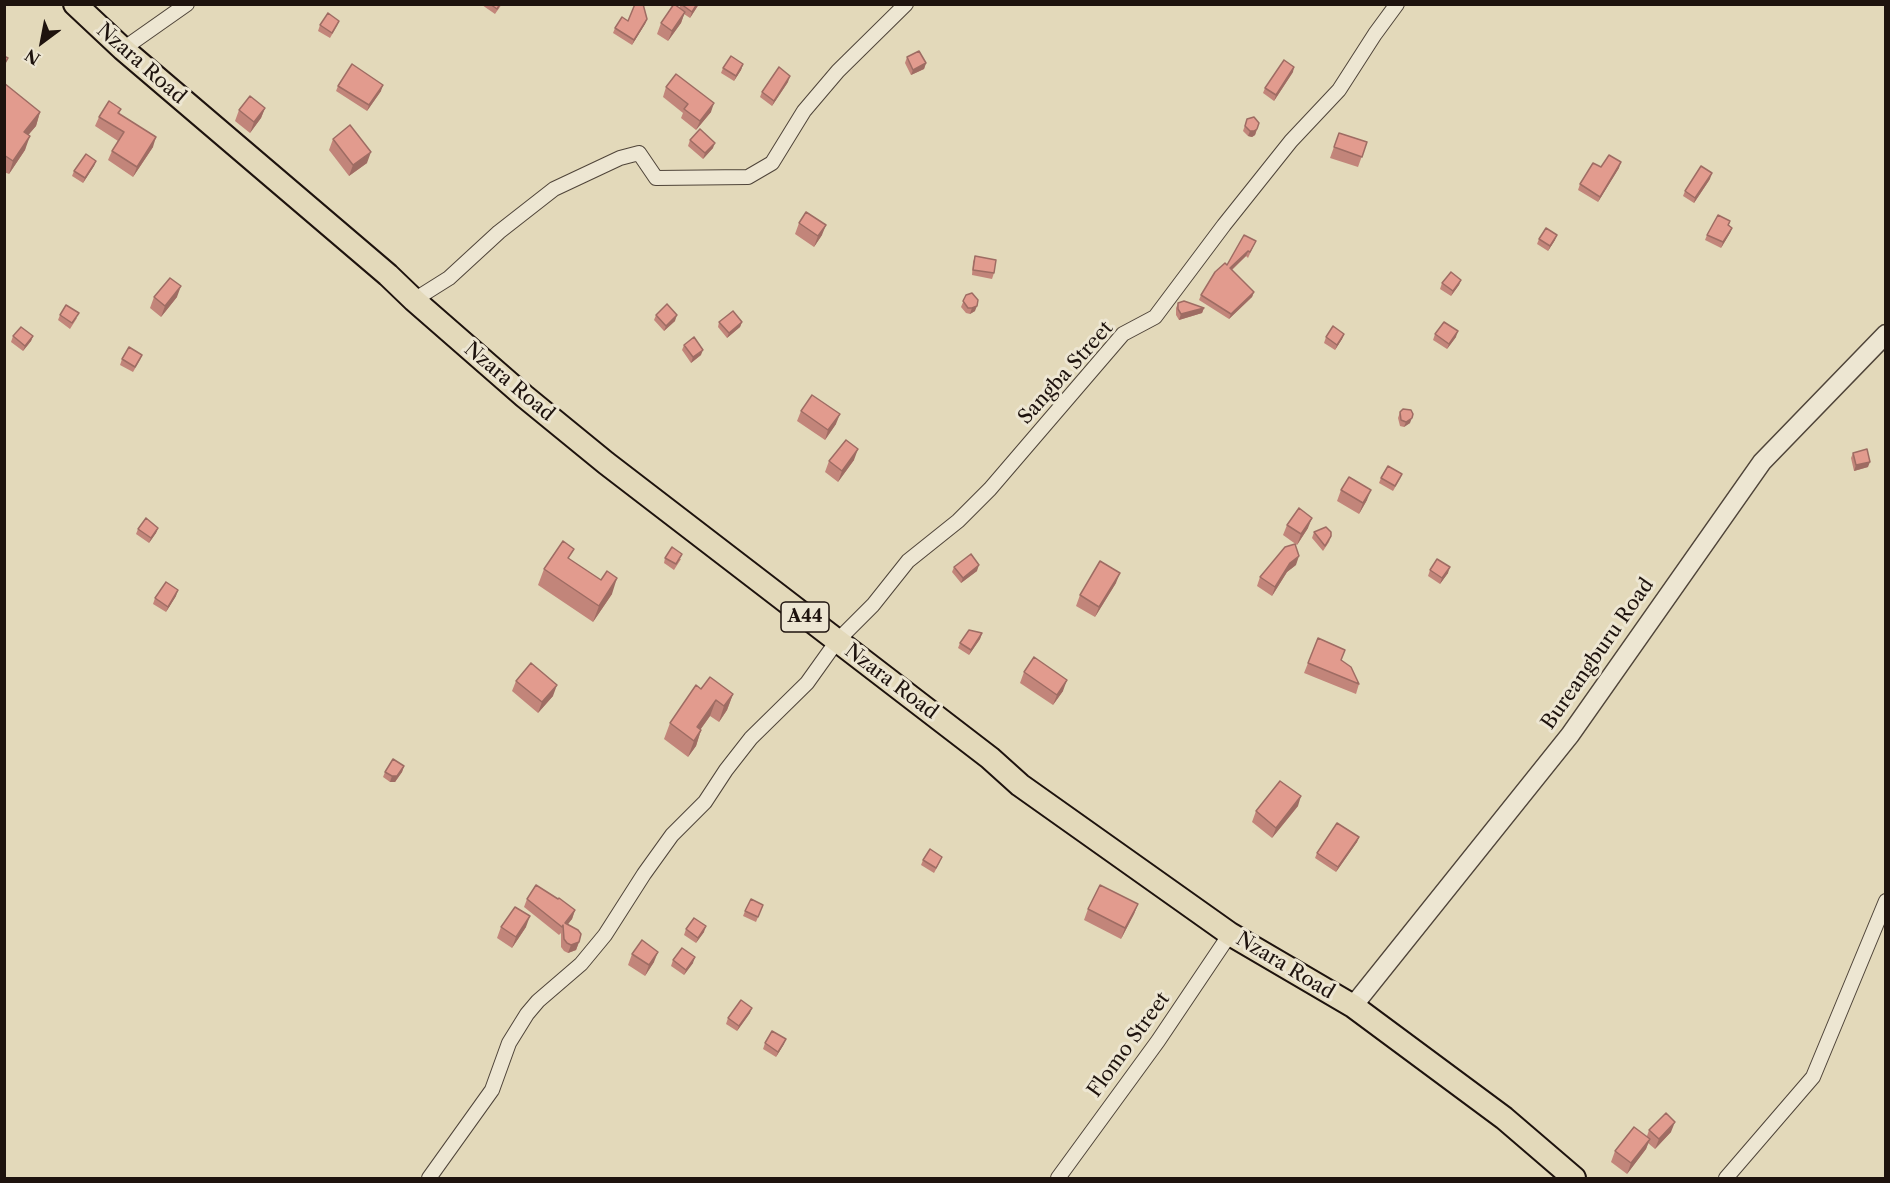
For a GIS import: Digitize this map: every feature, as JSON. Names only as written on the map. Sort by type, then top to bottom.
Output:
[{"type":"main road","name":"Nzara Road","points":[[75,4],[123,49],[380,268],[524,396],[597,456],[990,758],[1020,784],[1230,934],[1353,1006],[1504,1118],[1574,1179]]},
{"type":"street","points":[[123,49],[187,4]]},
{"type":"street","points":[[414,300],[449,278],[499,232],[554,189],[620,158],[639,153],[656,178],[748,177],[772,163],[804,111],[831,79],[906,4]]},
{"type":"street","name":"Sangba Street","points":[[429,1179],[492,1090],[509,1043],[527,1014],[538,1001],[587,957],[605,935],[672,835],[705,802],[751,738],[807,683],[837,641],[873,605],[908,561],[958,521],[990,489],[1123,334],[1155,317],[1278,157],[1339,90],[1397,4]]},
{"type":"street","name":"Bureangburu Road","points":[[1353,1006],[1570,735],[1762,462],[1886,334]]},
{"type":"street","points":[[1725,1179],[1813,1077],[1886,902]]},
{"type":"street","name":"Flomo Street","points":[[1058,1179],[1158,1041],[1230,934]]},
{"type":"building","points":[[490,4],[500,4],[497,9]]},
{"type":"building","points":[[635,4],[643,4],[647,19],[634,40],[615,28],[622,17],[628,21]]},
{"type":"building","points":[[674,4],[685,12],[672,31],[661,23]]},
{"type":"building","points":[[681,4],[697,4],[692,12]]},
{"type":"building","points":[[328,13],[339,21],[332,33],[320,25]]},
{"type":"building","points":[[919,51],[926,63],[913,70],[907,57]]},
{"type":"building","points":[[731,56],[743,64],[736,76],[723,68]]},
{"type":"building","points":[[1284,60],[1294,67],[1276,95],[1265,88]]},
{"type":"building","points":[[352,64],[383,85],[369,105],[338,86]]},
{"type":"building","points":[[779,67],[790,76],[774,101],[762,92]]},
{"type":"building","points":[[676,74],[714,103],[700,121],[684,109],[688,104],[666,87]]},
{"type":"building","points":[[4,83],[40,112],[24,132],[30,136],[13,161],[4,155]]},
{"type":"building","points":[[250,96],[265,108],[254,122],[239,110]]},
{"type":"building","points":[[109,101],[121,109],[118,113],[156,137],[137,167],[112,151],[124,132],[99,117]]},
{"type":"building","points":[[1254,117],[1259,123],[1257,129],[1250,131],[1245,126],[1247,119]]},
{"type":"building","points":[[350,125],[371,152],[353,165],[333,139]]},
{"type":"building","points":[[700,129],[715,143],[705,153],[690,140]]},
{"type":"building","points":[[1339,133],[1367,142],[1362,157],[1334,147]]},
{"type":"building","points":[[86,154],[96,161],[85,178],[74,171]]},
{"type":"building","points":[[1609,155],[1621,162],[1600,197],[1580,184],[1593,163],[1601,167]]},
{"type":"building","points":[[1701,166],[1712,173],[1695,198],[1685,191]]},
{"type":"building","points":[[806,212],[826,225],[818,236],[799,223]]},
{"type":"building","points":[[1718,215],[1730,221],[1728,225],[1732,228],[1723,242],[1707,235]]},
{"type":"building","points":[[1546,228],[1557,235],[1550,246],[1539,239]]},
{"type":"building","points":[[1244,235],[1256,241],[1250,252],[1248,251],[1230,268],[1254,292],[1231,314],[1201,295],[1215,272],[1225,263],[1227,265]]},
{"type":"building","points":[[975,256],[996,260],[994,273],[973,270]]},
{"type":"building","points":[[1451,272],[1461,280],[1453,291],[1442,283]]},
{"type":"building","points":[[170,278],[181,286],[165,306],[154,297]]},
{"type":"building","points":[[972,293],[978,300],[977,306],[968,308],[963,301],[966,295]]},
{"type":"building","points":[[1184,301],[1204,308],[1181,314],[1178,303]]},
{"type":"building","points":[[667,304],[677,315],[666,326],[656,315]]},
{"type":"building","points":[[66,305],[79,313],[72,323],[60,315]]},
{"type":"building","points":[[733,311],[742,322],[729,333],[719,322]]},
{"type":"building","points":[[1444,322],[1458,331],[1449,344],[1435,334]]},
{"type":"building","points":[[1333,326],[1344,334],[1337,345],[1326,337]]},
{"type":"building","points":[[21,327],[33,336],[25,346],[13,336]]},
{"type":"building","points":[[694,337],[703,350],[693,357],[684,345]]},
{"type":"building","points":[[129,347],[142,355],[135,367],[122,359]]},
{"type":"building","points":[[812,395],[840,414],[828,430],[801,411]]},
{"type":"building","points":[[1403,409],[1411,410],[1413,414],[1412,418],[1406,422],[1401,420],[1400,412]]},
{"type":"building","points":[[846,440],[858,449],[842,471],[829,461]]},
{"type":"building","points":[[1867,449],[1870,462],[1856,465],[1853,453]]},
{"type":"building","points":[[1388,466],[1402,474],[1395,486],[1381,478]]},
{"type":"building","points":[[1349,477],[1371,490],[1363,503],[1341,490]]},
{"type":"building","points":[[1299,508],[1312,518],[1301,534],[1287,525]]},
{"type":"building","points":[[146,518],[158,528],[151,538],[138,529]]},
{"type":"building","points":[[1326,527],[1331,532],[1331,536],[1325,546],[1314,532]]},
{"type":"building","points":[[563,541],[574,549],[568,558],[601,580],[607,571],[617,578],[599,606],[544,569]]},
{"type":"building","points":[[1295,544],[1299,556],[1290,563],[1275,587],[1260,577],[1285,547]]},
{"type":"building","points":[[672,547],[682,554],[676,564],[665,558]]},
{"type":"building","points":[[971,554],[979,565],[963,578],[954,567]]},
{"type":"building","points":[[1437,559],[1450,567],[1442,578],[1430,570]]},
{"type":"building","points":[[1100,561],[1120,573],[1099,607],[1080,595]]},
{"type":"building","points":[[166,582],[178,590],[168,607],[155,598]]},
{"type":"building","points":[[969,630],[982,633],[971,650],[960,643]]},
{"type":"building","points":[[1318,638],[1345,650],[1341,660],[1351,667],[1359,684],[1308,663]]},
{"type":"building","points":[[1034,657],[1067,680],[1057,695],[1024,672]]},
{"type":"building","points":[[531,663],[557,685],[542,702],[516,681]]},
{"type":"building","points":[[710,677],[733,694],[724,706],[716,700],[697,727],[701,730],[694,741],[670,723],[696,685],[701,689]]},
{"type":"building","points":[[393,759],[404,766],[397,776],[385,772]]},
{"type":"building","points":[[1280,781],[1301,796],[1276,828],[1256,811]]},
{"type":"building","points":[[1337,823],[1359,837],[1338,867],[1317,853]]},
{"type":"building","points":[[930,849],[942,857],[936,868],[923,860]]},
{"type":"building","points":[[536,885],[575,910],[565,923],[581,934],[579,942],[571,945],[567,943],[564,939],[563,925],[562,927],[527,899]]},
{"type":"building","points":[[1100,885],[1138,904],[1125,928],[1088,909]]},
{"type":"building","points":[[751,899],[763,905],[758,917],[745,911]]},
{"type":"building","points":[[515,907],[530,916],[516,937],[501,927]]},
{"type":"building","points":[[694,918],[706,926],[698,938],[686,929]]},
{"type":"building","points":[[642,940],[658,952],[649,965],[632,954]]},
{"type":"building","points":[[682,948],[695,957],[686,970],[673,960]]},
{"type":"building","points":[[741,1000],[752,1008],[739,1026],[728,1018]]},
{"type":"building","points":[[772,1031],[786,1039],[778,1052],[765,1043]]},
{"type":"building","points":[[1666,1113],[1675,1122],[1659,1139],[1649,1130]]},
{"type":"building","points":[[1634,1127],[1650,1139],[1631,1163],[1615,1151]]}]
